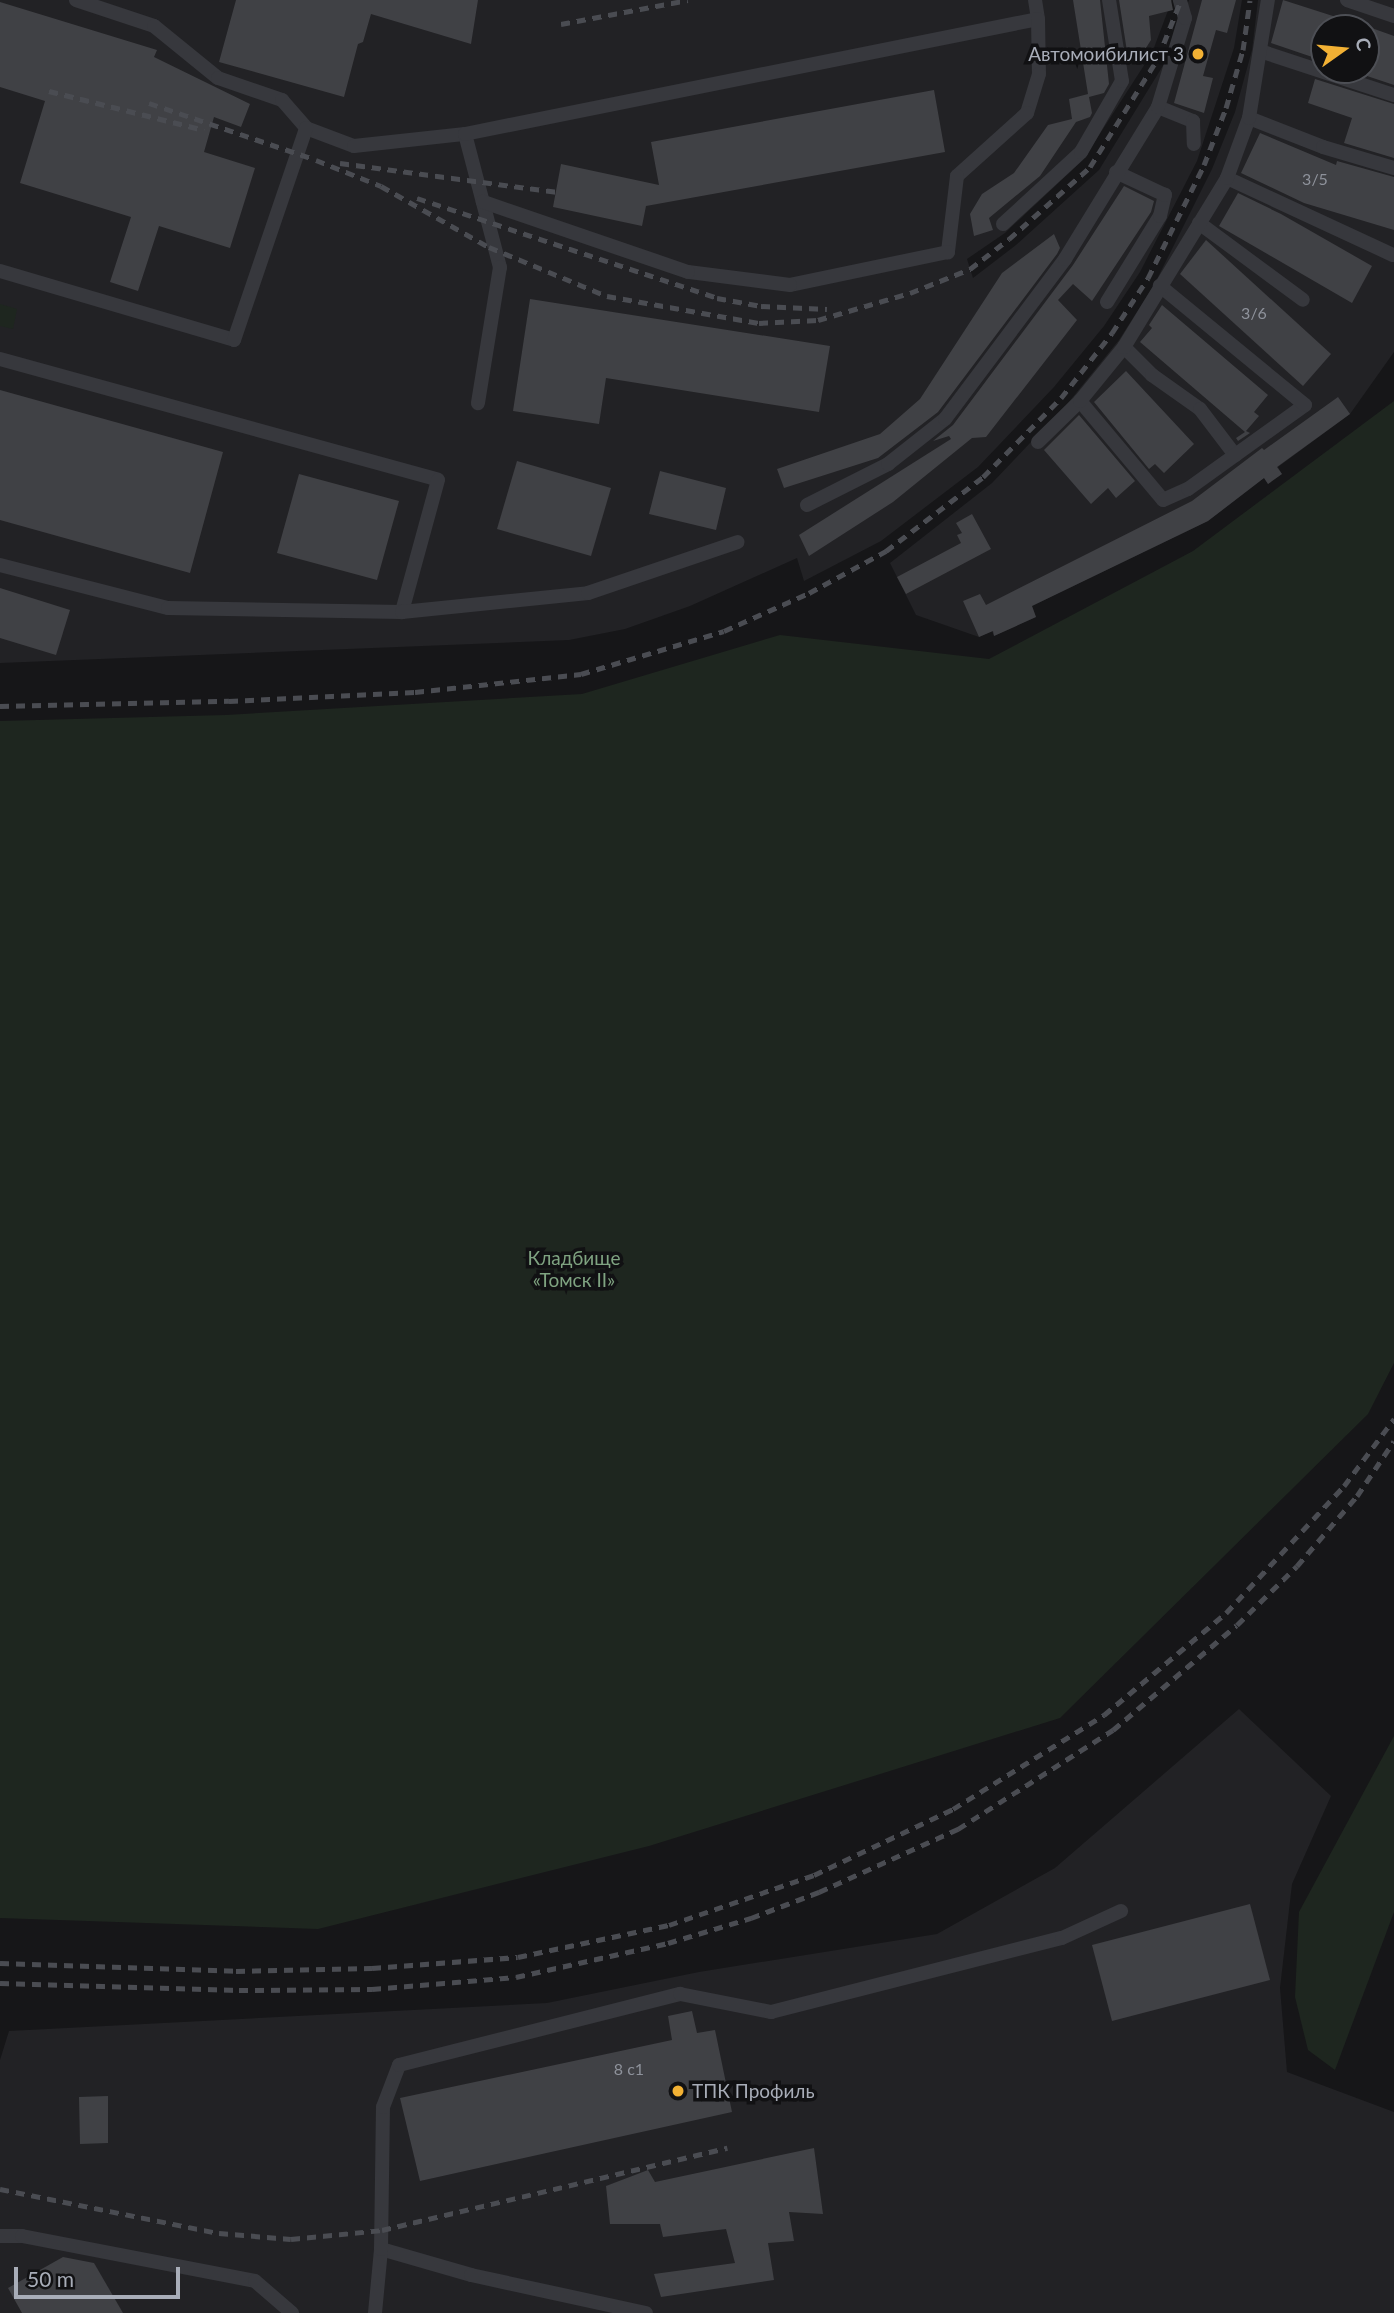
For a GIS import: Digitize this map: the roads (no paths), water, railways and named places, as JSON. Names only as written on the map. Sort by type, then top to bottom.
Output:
[{"type":"lane","points":[[76,0],[154,26],[218,78],[282,100],[306,128],[354,146],[465,134],[1038,19]]},
{"type":"lane","points":[[483,202],[688,272],[790,285],[948,252],[957,176],[1027,113],[1039,74],[1035,0]]},
{"type":"lane","points":[[1003,224],[1081,152],[1122,81],[1109,0]]},
{"type":"lane","points":[[807,505],[888,464],[944,419],[1065,260],[1116,172],[1158,107],[1185,18],[1180,0]]},
{"type":"lane","points":[[1038,442],[1080,401],[1124,348],[1227,178],[1249,118],[1268,0]]},
{"type":"lane","points":[[1348,0],[1394,16]]},
{"type":"lane","points":[[1260,51],[1394,95]]},
{"type":"lane","points":[[1158,107],[1193,121],[1194,144]]},
{"type":"lane","points":[[1249,118],[1323,147],[1394,168]]},
{"type":"lane","points":[[0,271],[233,340],[306,128]]},
{"type":"lane","points":[[465,134],[500,267],[478,403]]},
{"type":"lane","points":[[1107,302],[1160,216],[1165,195],[1116,172]]},
{"type":"lane","points":[[1227,178],[1393,255]]},
{"type":"lane","points":[[1199,223],[1303,300]]},
{"type":"lane","points":[[1080,401],[1163,500],[1188,489],[1305,405],[1160,286]]},
{"type":"lane","points":[[1124,348],[1152,375],[1199,410],[1235,455]]},
{"type":"lane","points":[[0,359],[438,480],[402,612]]},
{"type":"lane","points":[[0,565],[168,608],[402,612],[588,593],[738,542]]},
{"type":"lane","points":[[375,2313],[381,2249],[383,2107],[399,2065],[680,1994],[771,2012],[1062,1938],[1121,1911]]},
{"type":"lane","points":[[0,2236],[48,2241],[255,2281],[292,2313]]},
{"type":"lane","points":[[381,2249],[471,2274],[646,2313]]},
{"type":"railway","points":[[561,24],[688,0]]},
{"type":"railway","points":[[149,103],[316,160],[381,186],[489,247],[607,296],[759,323],[818,320],[910,293],[970,269],[1009,239],[1090,167],[1158,58],[1181,0]]},
{"type":"railway","points":[[0,706],[229,701],[415,692],[581,674],[724,631],[809,593],[886,551],[983,477],[1061,398],[1112,333],[1148,278],[1204,165],[1226,108],[1243,50],[1250,0]]},
{"type":"railway","points":[[49,91],[204,130]]},
{"type":"railway","points":[[340,163],[556,192]]},
{"type":"railway","points":[[417,198],[717,298],[761,306],[827,309]]},
{"type":"railway","points":[[0,1963],[236,1971],[372,1968],[518,1957],[669,1925],[814,1875],[953,1809],[1104,1715],[1226,1613],[1344,1486],[1394,1419]]},
{"type":"railway","points":[[0,1983],[239,1990],[372,1989],[516,1977],[668,1943],[751,1918],[819,1892],[958,1829],[1113,1730],[1237,1625],[1297,1566],[1357,1496],[1394,1441]]},
{"type":"railway","points":[[0,2189],[219,2233],[291,2239],[382,2230],[727,2148]]},
{"type":"place","name":"Автомоибилист 3","points":[[1198,54]]},
{"type":"place","name":"ТПК Профиль","points":[[678,2091]]},
{"type":"park label","name":"Кладбище «Томск II»","points":[[574,1269]]}]
